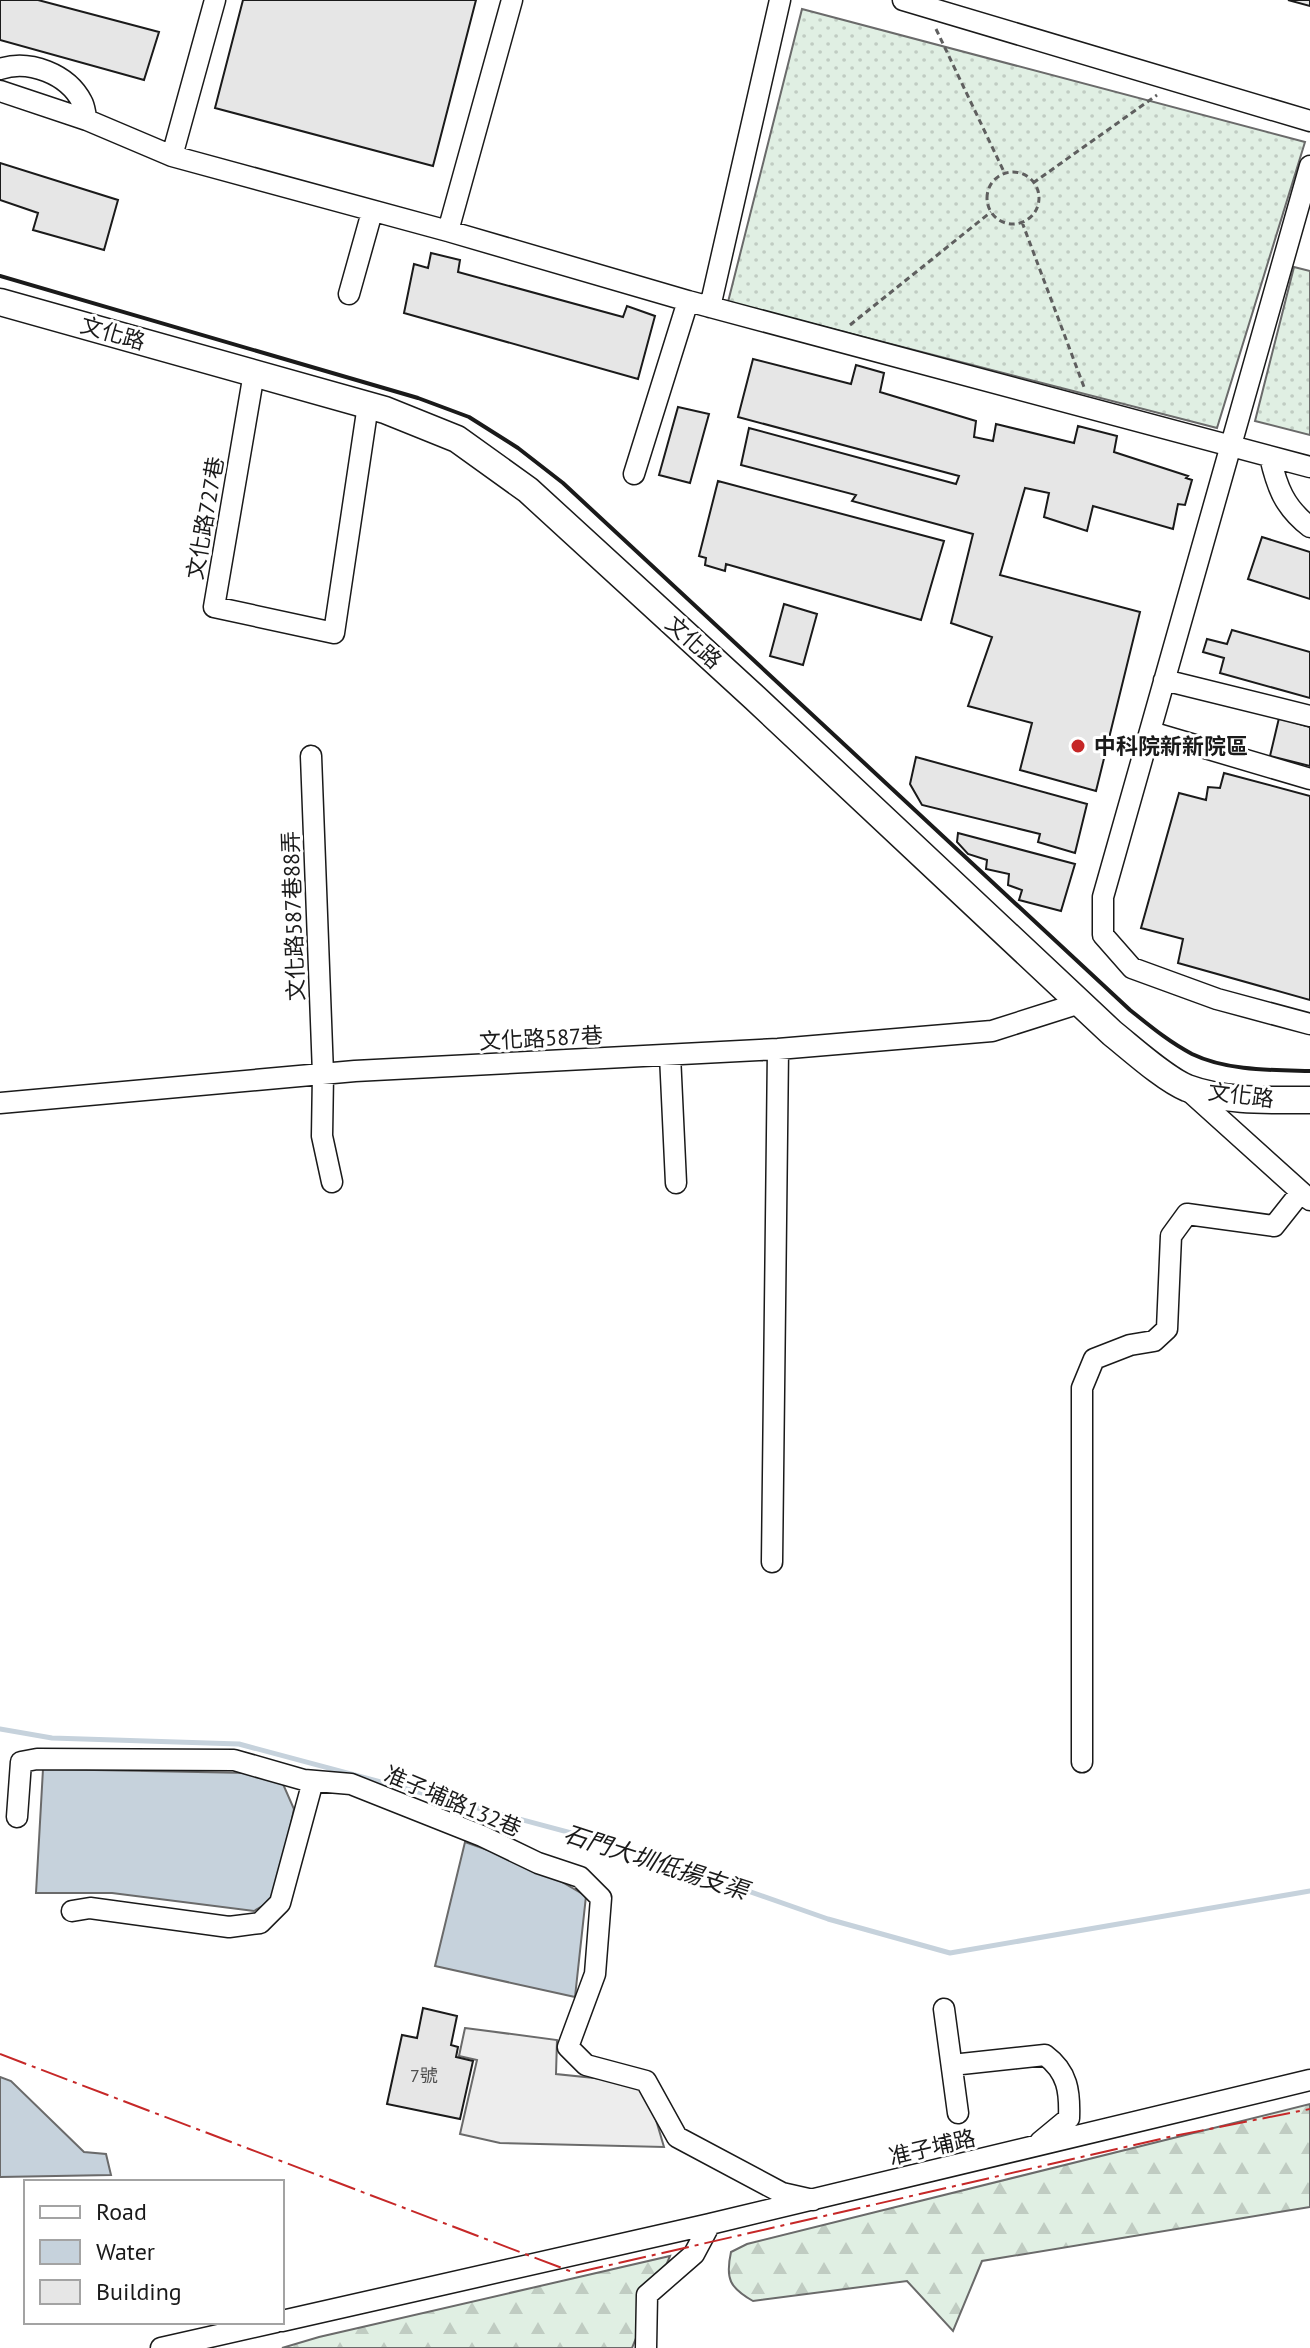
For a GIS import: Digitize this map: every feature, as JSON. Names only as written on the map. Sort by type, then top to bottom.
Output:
[{"type":"main road","name":"文化路","points":[[0,302],[368,405],[457,439],[528,490],[1112,1033],[1186,1087],[1222,1095],[1310,1100]]},
{"type":"lane","points":[[172,156],[215,0]]},
{"type":"lane","points":[[448,231],[512,0]]},
{"type":"lane","points":[[710,307],[780,0]]},
{"type":"lane","points":[[903,0],[1310,121]]},
{"type":"lane","points":[[0,69],[28,65],[63,79],[82,102],[87,120]]},
{"type":"lane","points":[[0,91],[87,120],[172,156],[448,231],[688,301],[1310,467]]},
{"type":"lane","points":[[1310,166],[1103,897],[1103,935],[1132,968],[1217,999],[1310,1024]]},
{"type":"lane","points":[[349,294],[372,212]]},
{"type":"lane","points":[[634,474],[688,301]]},
{"type":"lane","name":"文化路727巷","points":[[254,373],[214,607],[334,633],[368,405]]},
{"type":"lane","points":[[1270,457],[1278,490],[1310,527]]},
{"type":"lane","points":[[1164,680],[1310,716]]},
{"type":"lane","points":[[1151,732],[1310,779]]},
{"type":"lane","name":"文化路587巷88弄","points":[[311,756],[323,1074],[322,1136],[332,1182]]},
{"type":"lane","name":"文化路587巷","points":[[0,1103],[323,1074],[778,1049],[992,1031],[1080,1003]]},
{"type":"lane","points":[[772,1562],[778,1049]]},
{"type":"lane","points":[[670,1055],[676,1183]]},
{"type":"lane","points":[[1082,1762],[1082,1388],[1094,1359],[1130,1345],[1154,1341],[1167,1329],[1171,1236],[1187,1214],[1274,1226],[1306,1196],[1186,1087]]},
{"type":"lane","name":"准子埔路132巷","points":[[17,1817],[21,1762],[37,1759],[234,1760],[313,1781],[351,1784],[482,1836],[538,1863],[580,1877],[601,1898],[595,1974],[568,2047],[586,2065],[646,2081],[677,2137],[782,2193],[813,2200]]},
{"type":"lane","points":[[72,1911],[90,1908],[229,1927],[260,1923],[280,1903],[313,1781]]},
{"type":"lane","points":[[944,2009],[958,2113]]},
{"type":"lane","points":[[952,2065],[1045,2055],[1057,2064],[1070,2088],[1069,2118],[1034,2147]]},
{"type":"lane","name":"准子埔路","points":[[284,2321],[813,2200],[1310,2080]]},
{"type":"lane","points":[[646,2348],[647,2295],[694,2254],[710,2224]]},
{"type":"lane","points":[[161,2348],[267,2324]]},
{"type":"path","points":[[926,8],[1005,174]]},
{"type":"path","points":[[1033,183],[1176,82]]},
{"type":"path","points":[[1005,174],[1021,174],[1033,183],[1038,202],[1030,218],[1022,222],[1005,223],[991,212],[988,205],[988,189],[992,182],[1005,174]]},
{"type":"path","points":[[831,340],[991,212]]},
{"type":"path","points":[[1022,222],[1093,410]]},
{"type":"green space","points":[[802,9],[1305,142],[1217,428],[728,302]]},
{"type":"green space","points":[[1294,267],[1310,271],[1310,435],[1255,421]]},
{"type":"green space","points":[[1310,2104],[1310,2207],[982,2261],[953,2331],[907,2281],[753,2301],[734,2287],[729,2276],[731,2252],[747,2244]]},
{"type":"green space","points":[[670,2256],[632,2348],[282,2348],[319,2337]]},
{"type":"shaded area","points":[[465,2028],[557,2040],[556,2074],[633,2082],[651,2103],[664,2147],[500,2143],[460,2134],[477,2060],[459,2056]]},
{"type":"water","points":[[43,1769],[249,1773],[283,1784],[294,1809],[276,1898],[254,1911],[112,1893],[36,1893]]},
{"type":"water","points":[[465,1842],[538,1868],[586,1896],[575,1997],[435,1966]]},
{"type":"water","points":[[0,2077],[11,2081],[84,2152],[106,2154],[111,2175],[0,2177]]},
{"type":"building","points":[[0,0],[38,0],[159,32],[144,80],[0,40]]},
{"type":"building","points":[[243,0],[476,0],[433,166],[215,108]]},
{"type":"building","points":[[1288,0],[1310,0],[1310,6]]},
{"type":"building","points":[[0,163],[118,200],[104,250],[33,230],[38,213],[0,200]]},
{"type":"building","points":[[431,253],[460,260],[458,272],[623,317],[627,306],[655,316],[638,379],[404,313],[414,264],[428,268]]},
{"type":"building","points":[[753,359],[851,384],[856,365],[884,373],[880,392],[976,421],[974,437],[993,441],[996,424],[1074,443],[1078,426],[1117,436],[1114,452],[1188,476],[1186,478],[1192,480],[1185,505],[1178,504],[1173,529],[1093,506],[1087,531],[1044,517],[1049,493],[1025,488],[1000,575],[1140,612],[1096,791],[1020,770],[1032,723],[968,706],[992,637],[951,623],[973,534],[852,501],[856,495],[741,465],[749,428],[956,484],[959,476],[738,417]]},
{"type":"building","points":[[678,407],[709,414],[690,483],[659,475]]},
{"type":"building","points":[[718,481],[944,541],[921,620],[726,564],[725,571],[705,565],[706,558],[699,556]]},
{"type":"building","points":[[1262,537],[1310,552],[1310,599],[1248,579]]},
{"type":"building","points":[[784,604],[817,614],[803,665],[770,656]]},
{"type":"building","points":[[1232,630],[1310,652],[1310,698],[1220,673],[1224,658],[1203,652],[1207,639],[1227,644]]},
{"type":"building","points":[[1279,718],[1310,727],[1310,766],[1270,756]]},
{"type":"building","points":[[916,757],[1087,804],[1075,853],[1038,842],[1040,834],[922,805],[910,784]]},
{"type":"building","points":[[1224,773],[1310,796],[1310,1000],[1178,963],[1183,939],[1141,928],[1179,793],[1206,800],[1208,787],[1220,788]]},
{"type":"building","points":[[958,833],[1075,864],[1061,911],[1019,900],[1022,890],[1008,885],[1009,874],[986,869],[987,860],[968,854],[957,842]]},
{"type":"building","points":[[423,2008],[457,2016],[451,2045],[458,2047],[456,2057],[473,2061],[460,2119],[387,2104],[402,2035],[417,2038]]},
{"type":"waterway","name":"石門大圳低揚支渠","points":[[0,1729],[52,1738],[239,1744],[620,1846],[828,1919],[950,1953],[1310,1891]]},
{"type":"wall","points":[[0,276],[418,398],[469,417],[518,448],[563,483],[1152,1028],[1192,1054],[1220,1064],[1310,1071]]},
{"type":"power","points":[[0,2054],[575,2273],[1169,2137],[1310,2109]]},
{"type":"place","name":"中科院新新院區","points":[[1078,746]]}]
